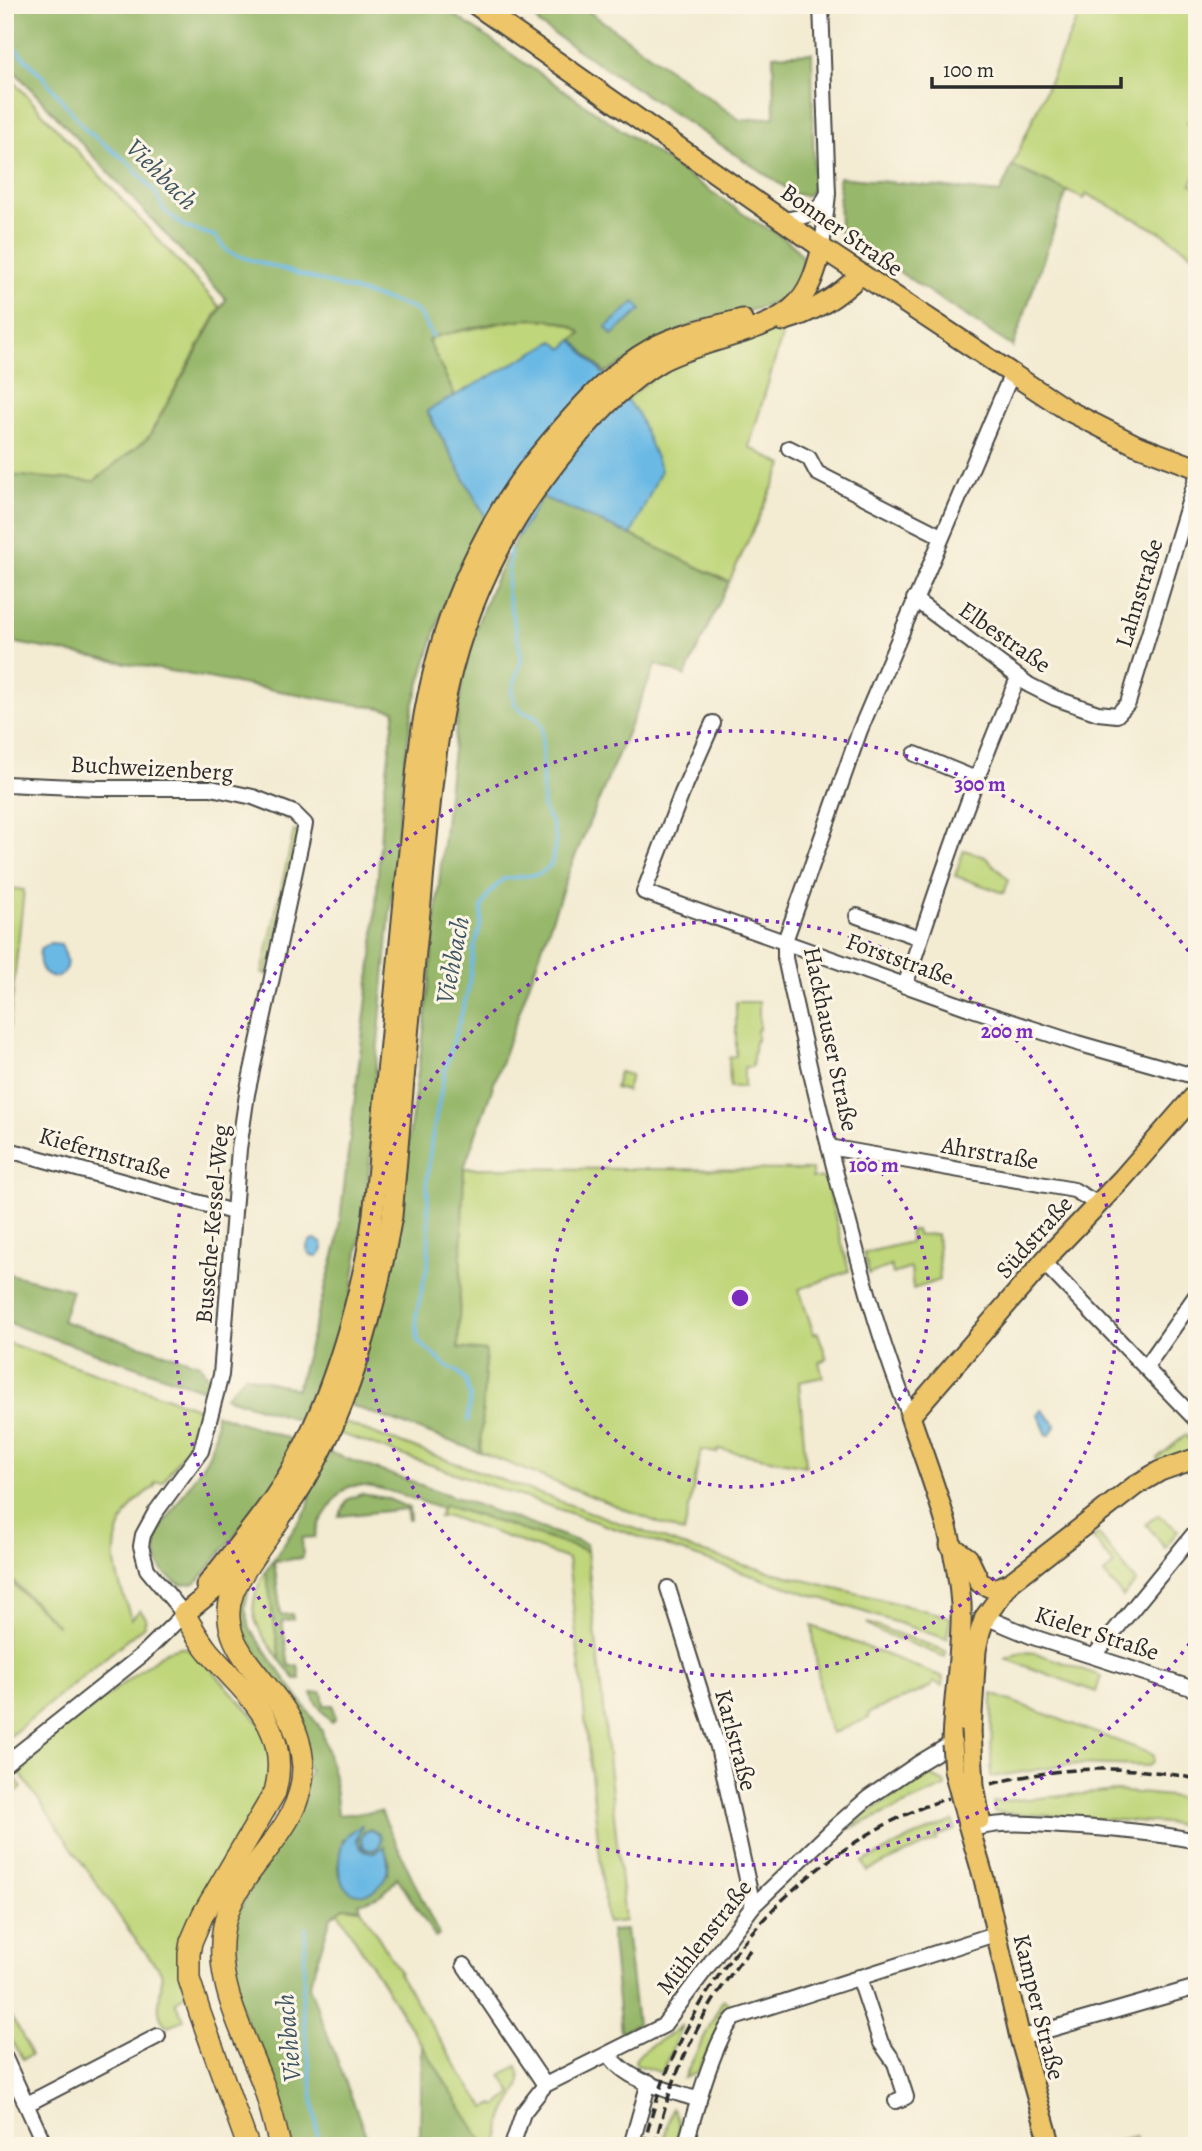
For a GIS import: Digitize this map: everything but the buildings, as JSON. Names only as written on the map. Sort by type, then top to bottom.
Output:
[{"type":"highway","points":[[279,1520],[236,1587],[229,1609],[232,1636],[240,1652],[285,1711],[296,1732],[302,1755],[302,1778],[289,1820],[250,1873],[229,1908],[222,1958],[232,2006],[265,2089],[280,2146]]},
{"type":"highway","points":[[184,1615],[207,1627],[239,1663],[261,1681]]},
{"type":"highway","points":[[184,1615],[206,1649],[245,1691],[268,1721],[275,1735],[279,1761],[277,1783],[270,1803],[203,1914],[191,1942],[188,1965],[202,2019],[248,2146]]},
{"type":"main road","name":"Bonner Straße","points":[[476,5],[822,248],[1067,410],[1136,445],[1197,468]]},
{"type":"main road","points":[[758,326],[792,309],[802,297],[814,277],[822,248]]},
{"type":"main road","points":[[636,369],[758,326],[807,313],[846,290],[861,274]]},
{"type":"main road","points":[[184,1615],[273,1499],[299,1455],[319,1412],[352,1320],[373,1218],[420,743],[430,683],[456,626],[477,554],[494,521],[524,475],[573,415],[636,369],[653,348],[686,334],[764,313],[802,297]]},
{"type":"main road","points":[[184,1615],[231,1576],[279,1520],[324,1446],[364,1343],[381,1277],[392,1216],[437,749],[456,626]]},
{"type":"main road","name":"Südstraße","points":[[910,1416],[1043,1262],[1197,1093]]},
{"type":"main road","name":"Hackhauser Straße","points":[[910,1416],[955,1548],[961,1613]]},
{"type":"main road","points":[[955,1548],[985,1616],[1010,1583],[1136,1485],[1160,1471],[1197,1458]]},
{"type":"main road","points":[[955,1548],[968,1558],[980,1583],[994,1589],[1010,1583]]},
{"type":"main road","name":"Kamper Straße","points":[[961,1613],[952,1744],[954,1770],[976,1823]]},
{"type":"main road","name":"Kamper Straße","points":[[985,1616],[976,1650],[971,1730],[976,1823],[995,1934],[1020,2038],[1051,2146]]},
{"type":"street","points":[[821,5],[828,194],[822,248]]},
{"type":"street","points":[[783,220],[811,215],[822,206],[828,194]]},
{"type":"street","name":"Hackhauser Straße","points":[[910,1416],[865,1283],[809,1072],[785,958],[785,942],[860,730],[1012,373]]},
{"type":"street","points":[[789,448],[809,458],[817,473],[941,536]]},
{"type":"street","name":"Lahnstraße","points":[[1114,716],[1124,710],[1128,703],[1197,476]]},
{"type":"street","name":"Elbestraße","points":[[915,599],[1018,678],[1055,698],[1114,716]]},
{"type":"street","points":[[905,986],[976,779],[1018,678]]},
{"type":"street","name":"Forststraße","points":[[713,723],[682,793],[644,892],[905,986],[1077,1042],[1197,1077]]},
{"type":"street","points":[[915,754],[976,779]]},
{"type":"street","name":"Buchweizenberg","points":[[5,784],[97,788],[211,788],[253,797],[294,813]]},
{"type":"street","name":"Bussche-Kessel-Weg","points":[[184,1615],[152,1578],[141,1546],[143,1535],[155,1513],[196,1461],[205,1441],[224,1359],[233,1212],[247,1094],[305,824],[294,813]]},
{"type":"street","points":[[857,916],[920,938]]},
{"type":"street","name":"Ahrstraße","points":[[829,1147],[1074,1190],[1098,1204]]},
{"type":"street","name":"Kiefernstraße","points":[[5,1149],[233,1212]]},
{"type":"street","points":[[1043,1262],[1197,1421]]},
{"type":"street","points":[[1146,1367],[1197,1294]]},
{"type":"street","points":[[1094,1656],[1197,1530]]},
{"type":"street","name":"Karlstraße","points":[[668,1588],[718,1747],[753,1906]]},
{"type":"street","points":[[5,1764],[142,1655],[184,1615]]},
{"type":"street","name":"Kieler Straße","points":[[985,1616],[1032,1637],[1197,1690]]},
{"type":"street","name":"Mühlenstraße","points":[[512,2146],[523,2113],[545,2085],[657,2030],[667,2022],[753,1906],[830,1831],[869,1798],[971,1730]]},
{"type":"street","points":[[976,1823],[1157,1833],[1197,1841]]},
{"type":"street","points":[[685,2146],[726,2028],[734,2018],[995,1934]]},
{"type":"street","points":[[464,1965],[545,2085]]},
{"type":"street","points":[[859,1977],[881,2043],[895,2063],[906,2097],[896,2101]]},
{"type":"street","points":[[1020,2038],[1197,1987]]},
{"type":"street","points":[[27,2104],[158,2036]]},
{"type":"street","points":[[609,2054],[622,2070],[699,2100]]},
{"type":"street","points":[[5,2058],[45,2146]]},
{"type":"street","points":[[631,2146],[649,2082]]},
{"type":"green space","points":[[5,5],[440,5],[751,219],[789,242],[797,249],[804,267],[793,290],[770,305],[700,322],[605,373],[573,340],[581,333],[568,324],[551,320],[532,319],[491,324],[428,340],[455,396],[427,412],[485,516],[439,620],[413,706],[403,774],[366,1201],[350,1303],[308,1423],[225,1397],[245,1375],[297,1389],[337,1245],[373,948],[383,800],[395,710],[5,641],[5,475],[94,481],[148,438],[226,299],[5,61]]},
{"type":"green space","points":[[529,5],[580,5],[740,120],[774,117],[773,55],[812,53],[814,189],[806,196],[795,194],[539,24]]},
{"type":"green space","points":[[1060,5],[1197,5],[1197,106],[1187,123],[1197,129],[1197,173],[1191,184],[1197,188],[1197,257],[1162,233],[1087,194],[1084,199],[1012,166],[1079,15]]},
{"type":"green space","points":[[5,72],[220,307],[148,438],[94,482],[5,475]]},
{"type":"green space","points":[[1012,166],[1067,191],[1013,347],[840,233],[839,177],[1000,193]]},
{"type":"green space","points":[[521,319],[553,320],[575,328],[581,333],[573,340],[605,373],[427,411],[455,395],[428,340]]},
{"type":"green space","points":[[785,326],[749,447],[783,465],[729,582],[631,535],[542,497],[600,427],[650,380],[697,355]]},
{"type":"green space","points":[[542,497],[631,535],[729,582],[685,676],[656,664],[571,866],[464,1168],[458,1348],[486,1351],[480,1452],[350,1405],[394,1244],[425,1022],[464,666],[493,584],[524,524]]},
{"type":"green space","points":[[294,831],[299,833],[267,974],[262,973]]},
{"type":"green space","points":[[964,850],[985,857],[1009,880],[1004,893],[955,876]]},
{"type":"green space","points":[[5,887],[24,890],[5,1065]]},
{"type":"green space","points":[[736,1002],[759,1002],[757,1041],[752,1067],[744,1067],[744,1087],[730,1087],[729,1057],[736,1056]]},
{"type":"green space","points":[[619,1072],[631,1075],[627,1091],[615,1088]]},
{"type":"green space","points":[[464,1168],[812,1170],[812,1178],[825,1178],[849,1271],[799,1289],[814,1334],[818,1333],[827,1359],[819,1362],[823,1377],[799,1382],[806,1466],[718,1449],[717,1453],[701,1450],[684,1533],[480,1452],[486,1351],[458,1349]]},
{"type":"green space","points":[[910,1230],[916,1230],[917,1235],[937,1234],[940,1280],[913,1289],[911,1268],[893,1274],[891,1266],[869,1274],[864,1253],[910,1242]]},
{"type":"green space","points":[[5,1273],[72,1290],[62,1321],[200,1364],[210,1381],[207,1391],[5,1322]]},
{"type":"green space","points":[[5,1342],[200,1409],[190,1443],[163,1482],[155,1483],[155,1487],[133,1505],[122,1522],[116,1541],[116,1567],[131,1619],[140,1610],[146,1618],[144,1626],[5,1740],[5,1577],[58,1626],[5,1573]]},
{"type":"green space","points":[[216,1414],[299,1442],[276,1483],[200,1579],[193,1584],[182,1585],[162,1569],[156,1556],[157,1540],[159,1531],[209,1455],[215,1434]]},
{"type":"green space","points":[[343,1422],[680,1545],[744,1565],[947,1616],[950,1618],[947,1639],[741,1572],[338,1433]]},
{"type":"green space","points":[[1186,1435],[1195,1450],[1161,1464],[1157,1458]]},
{"type":"green space","points":[[328,1452],[586,1544],[587,1551],[444,1505],[442,1509],[394,1492],[367,1486],[347,1488],[324,1515],[315,1537],[302,1538],[303,1558],[274,1561],[281,1615],[292,1614],[293,1619],[282,1621],[289,1666],[298,1665],[300,1679],[295,1679],[280,1660],[266,1571],[308,1508],[313,1479]]},
{"type":"green space","points":[[361,1494],[386,1498],[409,1508],[410,1520],[406,1509],[339,1516],[348,1499]]},
{"type":"green space","points":[[443,1505],[587,1551],[625,1921],[607,1923],[568,1559],[448,1516],[439,1517]]},
{"type":"green space","points":[[1158,1515],[1178,1530],[1165,1548],[1146,1524]]},
{"type":"green space","points":[[1098,1534],[1136,1582],[1123,1597],[1104,1574],[1114,1565],[1093,1538]]},
{"type":"green space","points":[[266,1571],[280,1660],[258,1627],[253,1608]]},
{"type":"green space","points":[[252,1573],[245,1607],[250,1629],[322,1731],[334,1777],[338,1815],[381,1811],[439,1935],[435,1937],[397,1877],[381,1895],[359,1903],[361,1909],[344,1907],[331,1917],[309,1986],[370,2146],[291,2146],[232,1982],[232,1925],[310,1772],[237,1631],[236,1604]],"holes":[[[361,1827],[358,1844],[369,1853],[378,1852],[384,1847],[389,1861],[388,1874],[339,1876],[343,1839]],[[370,1829],[379,1833],[381,1842],[365,1847],[361,1838],[364,1832]]]},
{"type":"green space","points":[[867,1623],[946,1651],[945,1657],[875,1630]]},
{"type":"green space","points":[[812,1626],[943,1677],[942,1686],[934,1682],[931,1687],[868,1713],[869,1718],[831,1734],[821,1698]]},
{"type":"green space","points":[[180,1647],[194,1650],[266,1730],[273,1776],[189,1925],[186,1994],[175,2002],[184,2020],[167,2026],[159,2014],[161,1972],[15,1766],[166,1651]]},
{"type":"green space","points":[[1022,1652],[1036,1653],[1101,1676],[1096,1692],[1006,1659]]},
{"type":"green space","points":[[322,1692],[324,1705],[333,1705],[335,1720],[331,1722],[315,1702],[312,1693]]},
{"type":"green space","points":[[992,1694],[1150,1753],[1153,1762],[1148,1766],[1074,1764],[991,1777]]},
{"type":"green space","points":[[12,1772],[22,1788],[5,1800],[5,1777]]},
{"type":"green space","points":[[928,1774],[944,1782],[945,1787],[849,1829],[871,1811]]},
{"type":"green space","points":[[1116,1791],[1170,1796],[1197,1802],[1197,1828],[1166,1823],[994,1812],[993,1802]]},
{"type":"green space","points":[[953,1821],[955,1830],[936,1836],[937,1840],[867,1871],[863,1862]]},
{"type":"green space","points":[[344,1907],[361,1909],[400,1972],[398,1973],[486,2108],[494,2104],[496,2106],[513,2094],[501,2075],[517,2066],[520,2074],[519,2087],[503,2118],[497,2146],[485,2146],[338,1912]]},
{"type":"green space","points":[[626,1930],[637,2024],[621,2032],[611,1931]]},
{"type":"green space","points":[[723,1999],[730,2005],[697,2073],[684,2078]]},
{"type":"green space","points":[[5,2009],[20,2031],[31,2055],[23,2059],[5,2032]]},
{"type":"green space","points":[[682,2025],[662,2073],[637,2065],[635,2061],[638,2056]]},
{"type":"green space","points":[[422,2045],[485,2146],[397,2146],[420,2135]]},
{"type":"green space","points":[[672,2108],[678,2122],[675,2146],[662,2146]]},
{"type":"green space","points":[[1135,2136],[1138,2146],[1103,2145]]},
{"type":"water","points":[[635,302],[641,310],[612,335],[606,327]]},
{"type":"water","points":[[573,340],[637,412],[661,470],[631,535],[542,497],[518,537],[485,516],[427,411],[554,341],[563,349]]},
{"type":"water","points":[[50,943],[61,944],[67,962],[64,973],[52,977],[44,972],[39,956],[40,950]]},
{"type":"water","points":[[315,1240],[323,1248],[315,1256],[307,1248]]},
{"type":"water","points":[[1042,1410],[1056,1425],[1050,1435],[1047,1435],[1038,1414]]},
{"type":"water","points":[[362,1826],[357,1838],[360,1847],[364,1851],[374,1853],[384,1847],[388,1865],[384,1879],[376,1889],[366,1894],[355,1893],[345,1887],[340,1874],[342,1844],[349,1833]]},
{"type":"water","points":[[371,1830],[378,1833],[381,1840],[378,1847],[371,1850],[364,1847],[361,1840],[364,1833]]},
{"type":"waterway","name":"Viehbach","points":[[5,38],[45,79],[87,131],[129,163],[157,195],[163,209],[185,227],[215,236],[228,252],[410,307],[419,313],[433,337]]},
{"type":"waterway","name":"Viehbach","points":[[468,1421],[470,1397],[466,1381],[418,1341],[416,1316],[428,1263],[427,1181],[431,1143],[445,1070],[468,991],[482,907],[488,895],[503,879],[540,874],[551,865],[556,840],[552,824],[543,808],[542,726],[535,716],[523,712],[515,704],[512,692],[522,658],[507,592],[510,549]]},
{"type":"waterway","name":"Viehbach","points":[[306,1927],[302,2006],[319,2146]]},
{"type":"railway","points":[[991,1784],[1042,1774],[1094,1769],[1145,1771],[1197,1779]]},
{"type":"railway","points":[[644,2146],[661,2089],[684,2033],[715,1981],[752,1933],[794,1889],[841,1852],[893,1821],[948,1798]]},
{"type":"railway","points":[[655,2146],[670,2093],[691,2042],[718,1993],[751,1949]]}]
